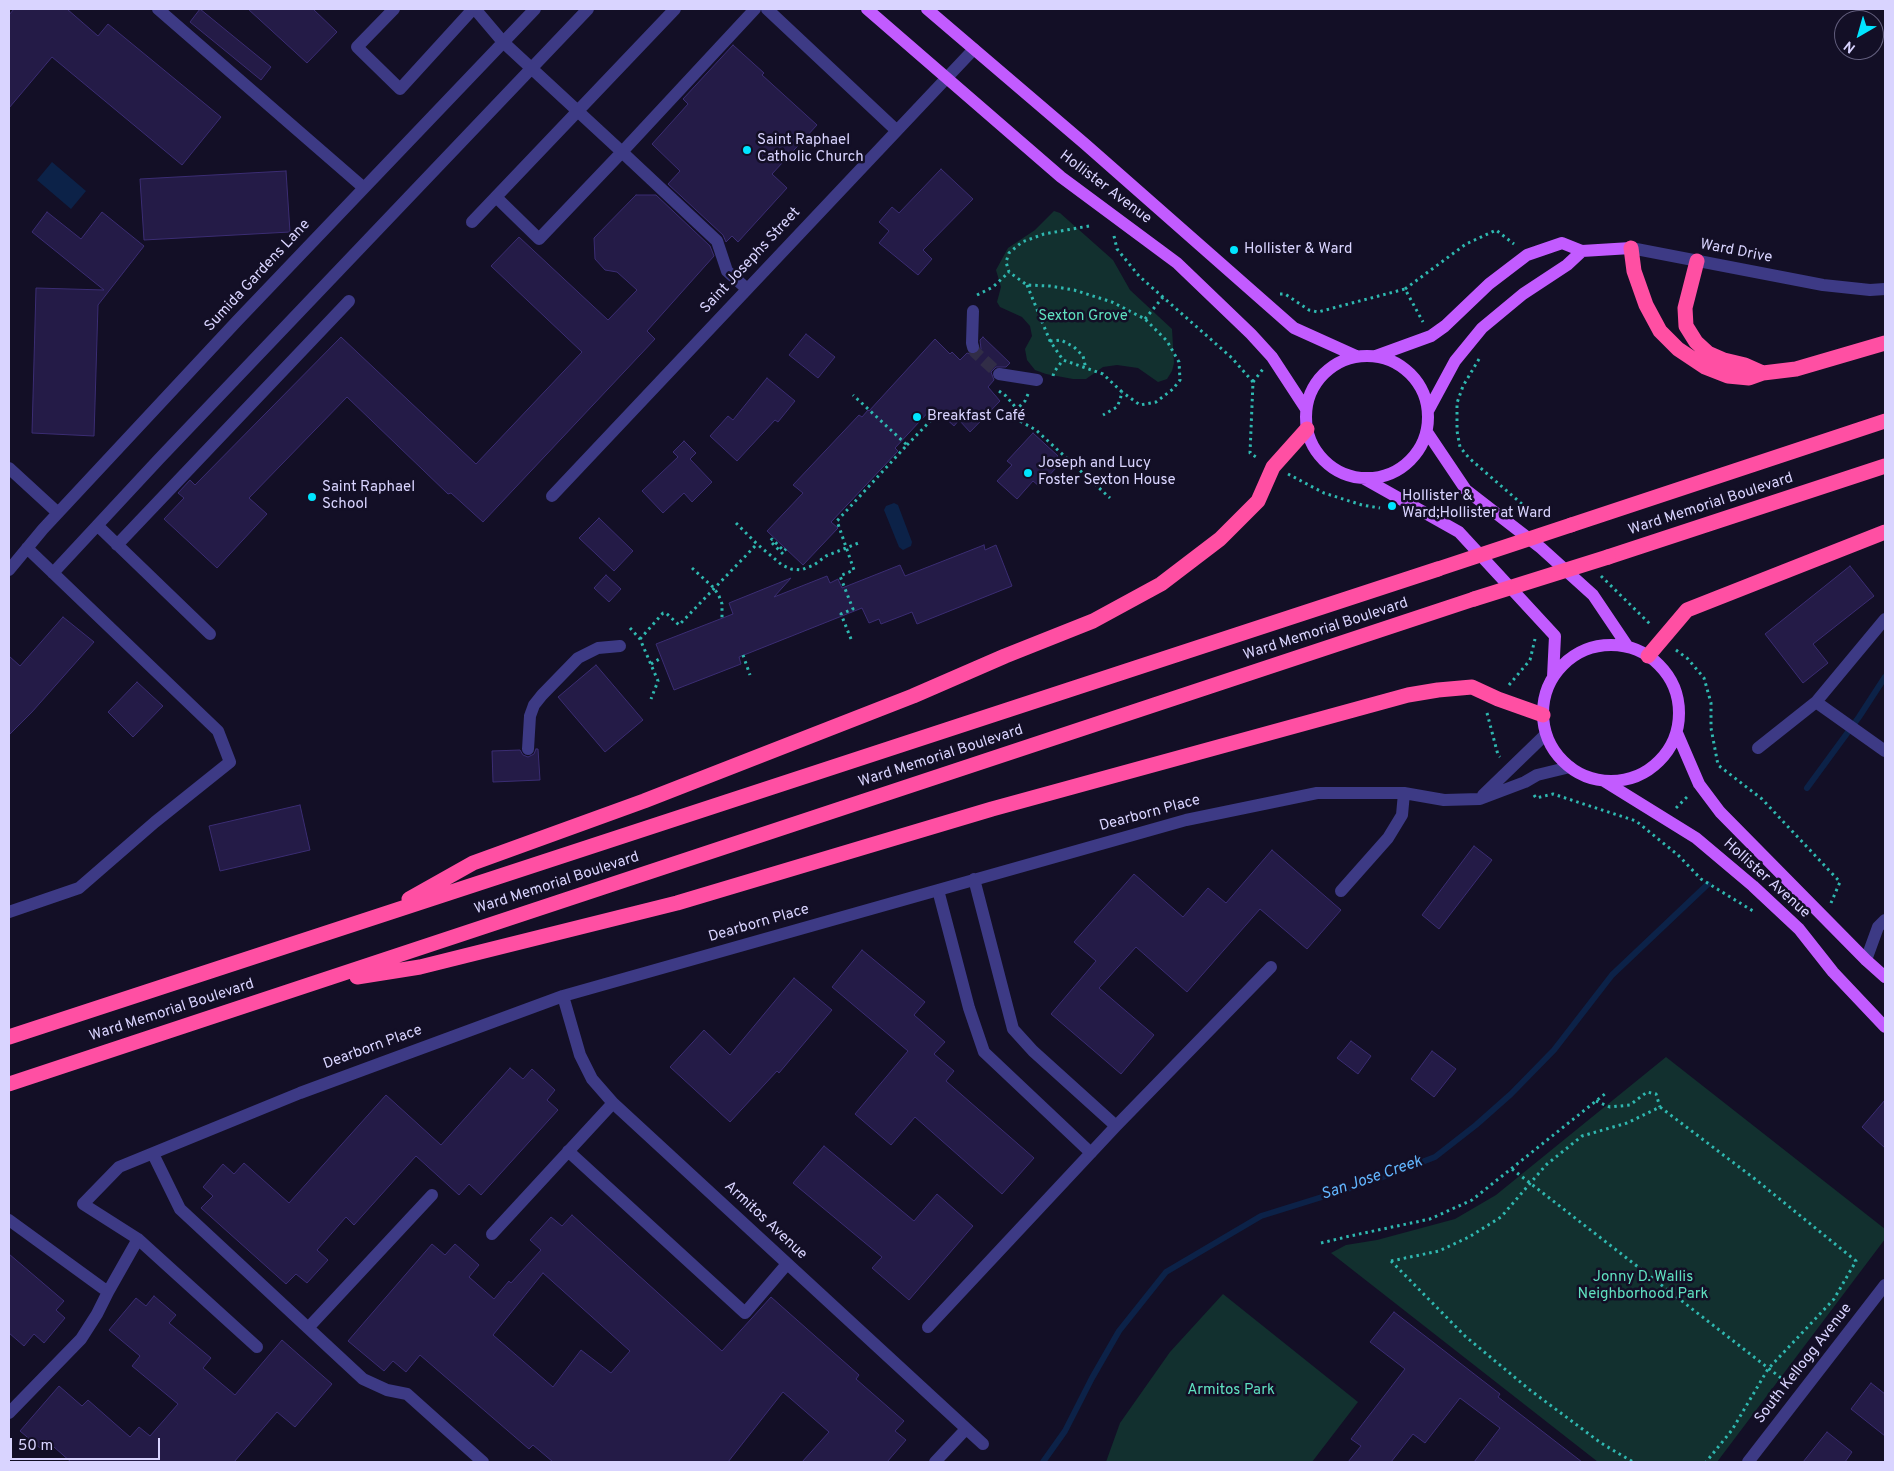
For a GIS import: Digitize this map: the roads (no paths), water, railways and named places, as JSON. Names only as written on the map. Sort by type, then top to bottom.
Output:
[{"type":"highway","points":[[1632,248],[1634,271],[1646,305],[1660,331],[1678,349],[1705,366],[1728,376],[1749,378],[1763,373],[1796,369],[1885,343]]},
{"type":"highway","points":[[1697,261],[1686,308],[1686,326],[1696,342],[1708,353],[1763,373]]},
{"type":"highway","name":"Ward Memorial Boulevard","points":[[9,1038],[1885,421]]},
{"type":"highway","points":[[379,916],[473,863],[644,801],[913,696],[1101,616],[1161,584],[1220,539],[1258,501],[1273,467],[1307,429]]},
{"type":"highway","name":"Ward Memorial Boulevard","points":[[9,1084],[1474,599],[1608,558],[1885,466]]},
{"type":"highway","points":[[1648,656],[1687,610],[1885,532]]},
{"type":"highway","points":[[313,984],[420,967],[678,903],[992,808],[1408,695],[1472,687],[1498,699],[1543,715]]},
{"type":"main road","name":"Hollister Avenue","points":[[867,9],[1060,177],[1177,263],[1251,334],[1272,357],[1306,409]]},
{"type":"main road","name":"Hollister Avenue","points":[[927,9],[1294,328],[1356,356]]},
{"type":"main road","name":"Ward Drive","points":[[1376,356],[1431,336],[1445,326],[1489,284],[1527,255],[1562,243],[1582,251],[1632,248]]},
{"type":"main road","points":[[1428,411],[1455,361],[1482,328],[1523,294],[1566,265],[1582,251]]},
{"type":"main road","points":[[1363,478],[1385,476],[1403,466],[1418,451],[1427,432],[1428,411],[1423,390],[1410,373],[1394,362],[1376,356],[1356,356],[1338,362],[1322,374],[1311,390],[1306,409],[1307,429],[1314,447],[1326,462],[1343,473],[1363,478],[1459,532],[1555,636],[1553,677]]},
{"type":"main road","points":[[1427,432],[1466,490],[1541,548],[1593,595],[1628,647]]},
{"type":"main road","points":[[1606,645],[1628,647],[1648,656],[1664,670],[1676,690],[1680,711],[1677,733],[1666,754],[1649,770],[1628,780],[1604,781],[1582,775],[1570,767],[1554,750],[1546,734],[1543,715],[1545,695],[1553,677],[1567,661],[1586,650],[1606,645]]},
{"type":"main road","name":"Hollister Avenue","points":[[1677,733],[1699,784],[1720,812],[1885,977]]},
{"type":"main road","name":"Hollister Avenue","points":[[1604,781],[1696,838],[1753,886],[1799,929],[1833,972],[1885,1027]]},
{"type":"street","points":[[158,9],[364,188]]},
{"type":"street","points":[[394,9],[357,47],[400,89],[474,9],[503,42],[717,241],[727,270],[746,290]]},
{"type":"street","name":"Sumida Gardens Lane","points":[[9,570],[58,513],[535,9]]},
{"type":"street","points":[[53,573],[588,9]]},
{"type":"street","points":[[472,222],[675,9]]},
{"type":"street","points":[[496,197],[539,238],[755,9]]},
{"type":"street","points":[[767,9],[896,130]]},
{"type":"street","name":"Saint Josephs Street","points":[[552,496],[974,49]]},
{"type":"street","name":"Ward Drive","points":[[1632,248],[1823,285],[1870,290],[1885,289]]},
{"type":"street","points":[[117,545],[348,301]]},
{"type":"street","points":[[973,347],[974,311]]},
{"type":"street","points":[[999,374],[1033,379]]},
{"type":"street","points":[[9,468],[58,513]]},
{"type":"street","points":[[98,526],[210,634]]},
{"type":"street","points":[[9,912],[79,888],[155,822],[230,762],[218,731],[27,548]]},
{"type":"street","points":[[1758,748],[1816,702],[1885,619]]},
{"type":"street","points":[[528,749],[530,716],[534,704],[542,695],[578,658],[598,648],[620,646]]},
{"type":"street","points":[[1816,702],[1885,751]]},
{"type":"street","points":[[1480,799],[1546,734]]},
{"type":"street","name":"Dearborn Place","points":[[138,1239],[83,1204],[119,1167],[300,1093],[563,996],[1186,820],[1316,793],[1404,793],[1444,800],[1480,799],[1525,782],[1536,775],[1570,767]]},
{"type":"street","points":[[1341,892],[1388,838],[1402,815],[1404,793]]},
{"type":"street","points":[[974,879],[1013,1029],[1033,1051],[1116,1126]]},
{"type":"street","points":[[938,890],[969,1008],[984,1052],[1091,1153]]},
{"type":"street","points":[[1866,960],[1878,927],[1885,920]]},
{"type":"street","points":[[928,1327],[1116,1126],[1270,967]]},
{"type":"street","name":"Armitos Avenue","points":[[563,996],[580,1055],[592,1079],[613,1103],[983,1444]]},
{"type":"street","points":[[492,1234],[613,1103]]},
{"type":"street","points":[[568,1151],[745,1313],[788,1264]]},
{"type":"street","points":[[152,1154],[180,1209],[363,1379],[387,1390],[407,1394],[483,1462]]},
{"type":"street","points":[[308,1328],[432,1195]]},
{"type":"street","points":[[9,1220],[108,1292]]},
{"type":"street","points":[[9,1412],[81,1339],[97,1314],[138,1239],[257,1346]]},
{"type":"street","name":"South Kellogg Avenue","points":[[1748,1462],[1885,1285]]},
{"type":"street","points":[[936,1462],[966,1429]]},
{"type":"water","points":[[52,162],[86,191],[71,209],[37,180]]},
{"type":"water","points":[[894,503],[898,505],[912,542],[911,546],[903,550],[899,547],[884,510],[886,506]]},
{"type":"waterway","points":[[1807,788],[1859,717],[1885,677]]},
{"type":"waterway","name":"San Jose Creek","points":[[1043,1462],[1065,1431],[1119,1331],[1166,1272],[1261,1216],[1367,1183],[1435,1157],[1476,1125],[1511,1094],[1554,1050],[1612,975],[1708,884]]},
{"type":"tunnel","points":[[973,347],[975,352],[999,374]]},
{"type":"place","name":"Saint Raphael Catholic Church","points":[[747,150]]},
{"type":"place","name":"Hollister & Ward","points":[[1234,250]]},
{"type":"place","name":"Breakfast Café","points":[[917,417]]},
{"type":"place","name":"Joseph and Lucy Foster Sexton House","points":[[1028,473]]},
{"type":"place","name":"Saint Raphael School","points":[[312,497]]},
{"type":"place","name":"Hollister & Ward;Hollister at Ward","points":[[1392,506]]},
{"type":"park label","name":"Sexton Grove","points":[[1083,317]]},
{"type":"park label","name":"Jonny D. Wallis Neighborhood Park","points":[[1643,1286]]},
{"type":"park label","name":"Armitos Park","points":[[1231,1391]]}]
